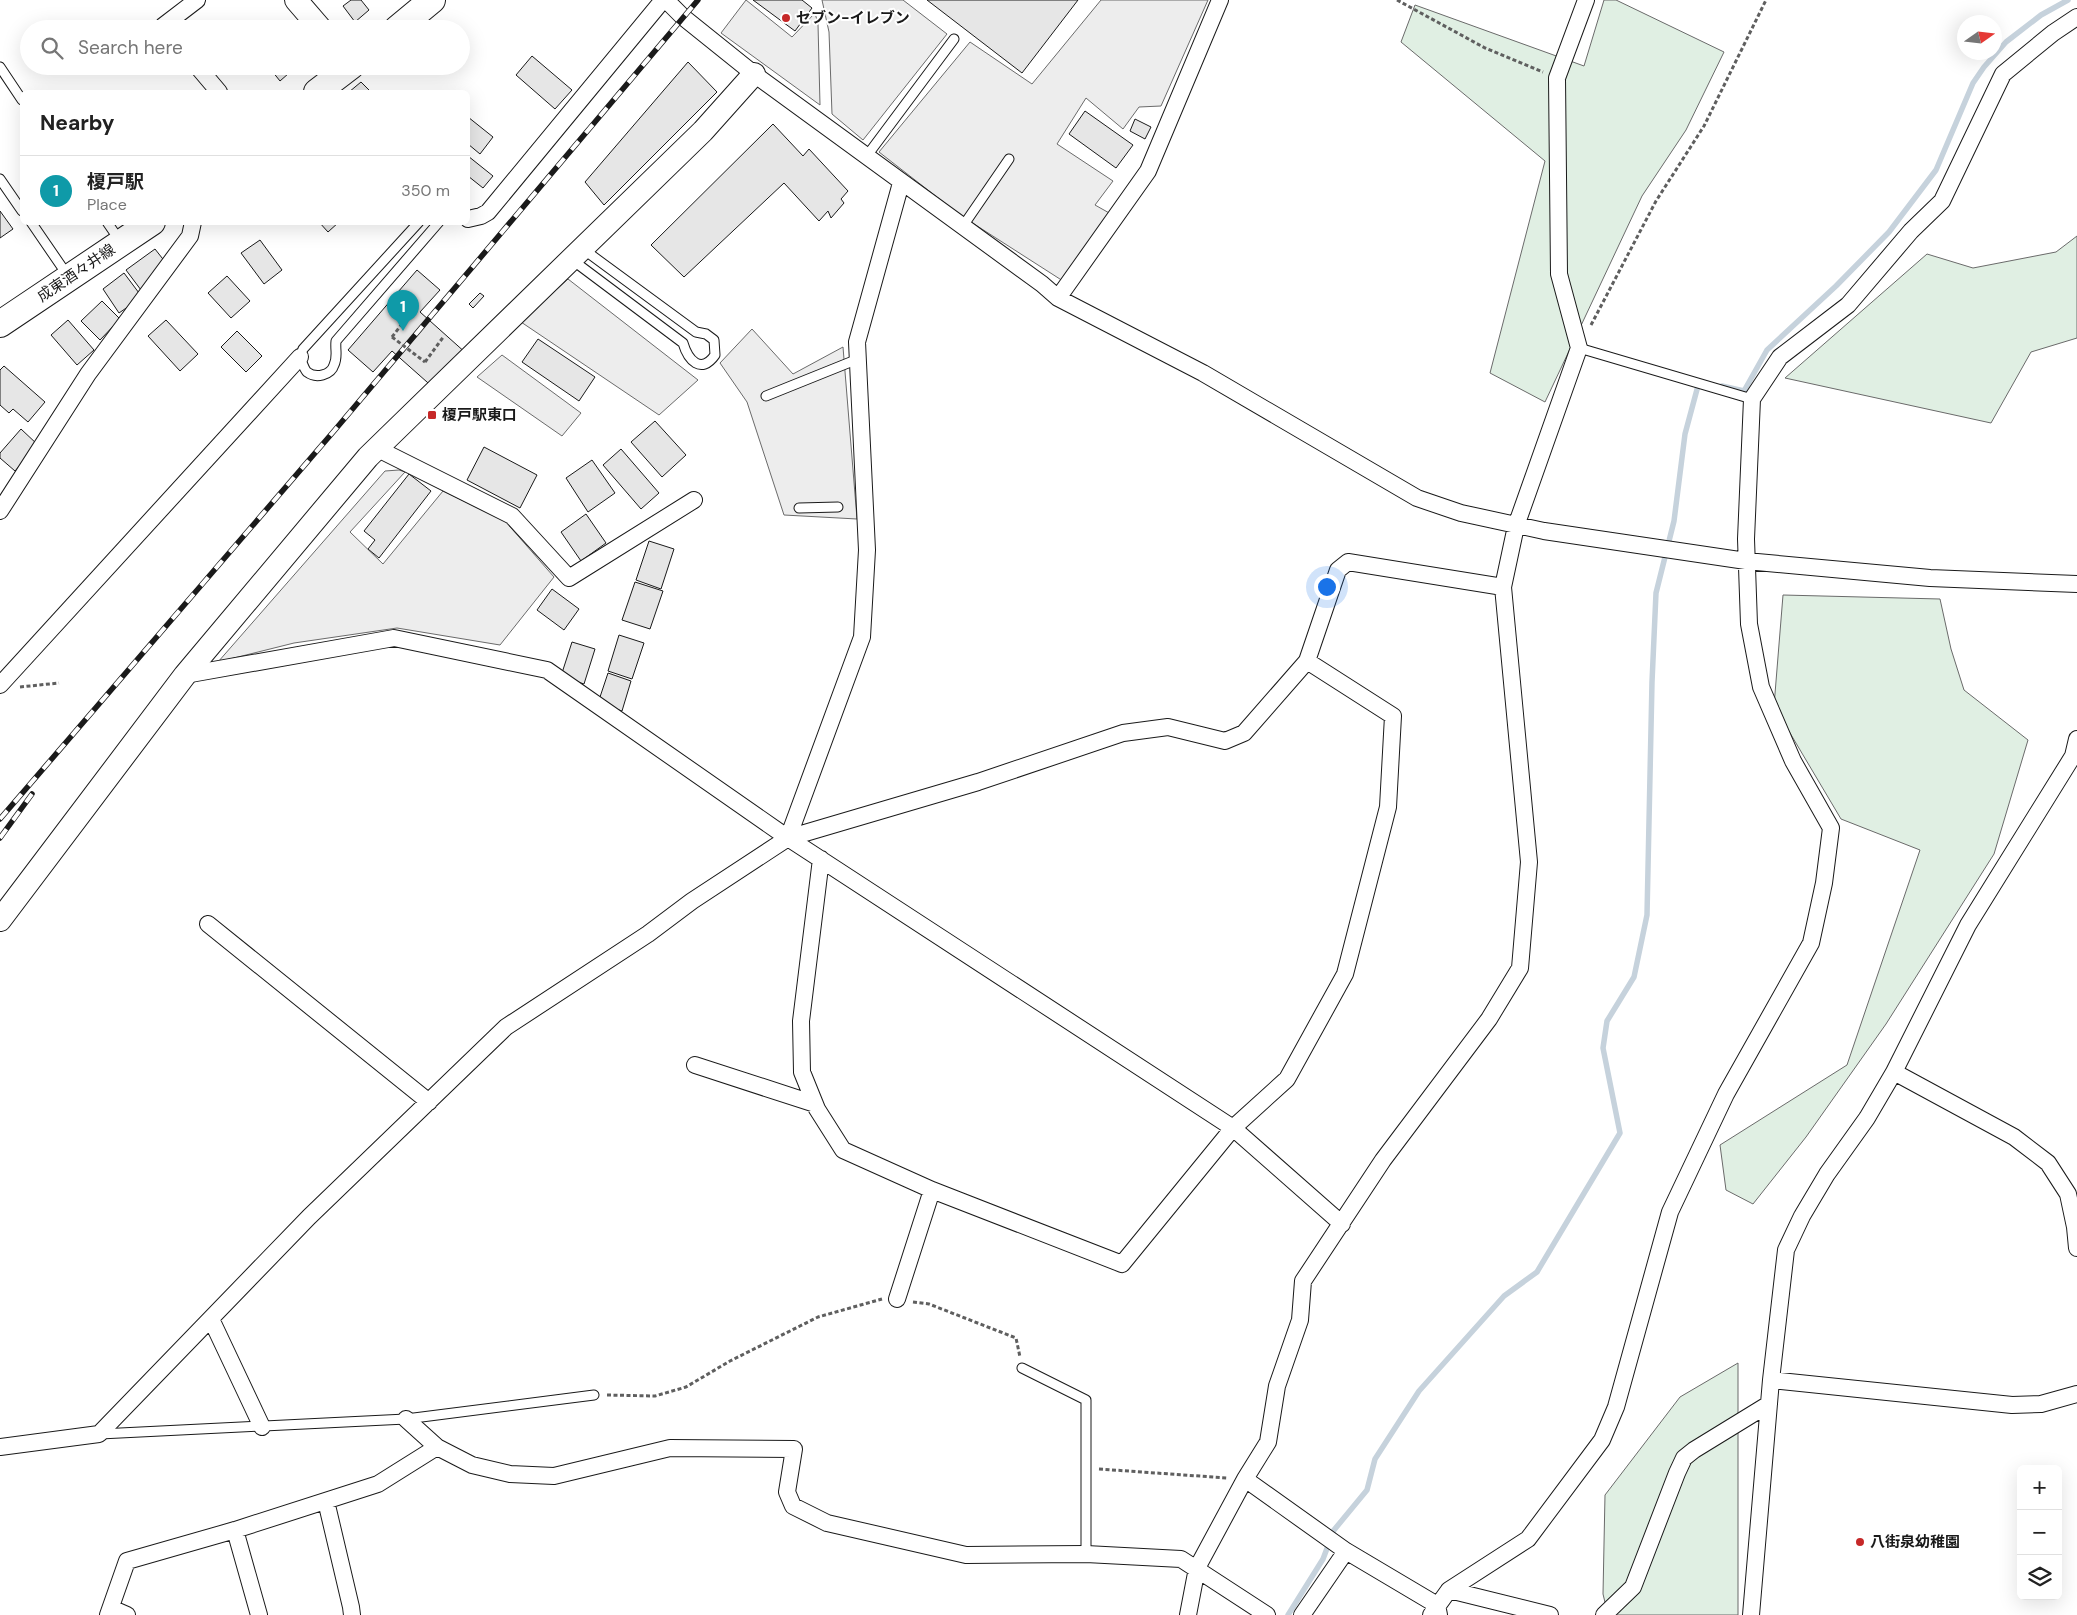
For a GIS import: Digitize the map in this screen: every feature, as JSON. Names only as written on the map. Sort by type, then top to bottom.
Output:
[{"type":"main road","points":[[407,20],[432,0]]},
{"type":"main road","points":[[321,90],[340,75]]},
{"type":"main road","name":"成東酒々井線","points":[[0,324],[69,278],[114,233],[142,225]]},
{"type":"street","points":[[171,20],[198,0]]},
{"type":"street","points":[[296,0],[313,20]]},
{"type":"street","points":[[470,218],[481,216],[488,212],[665,0],[683,18],[754,74],[901,183],[963,226],[1058,298],[1203,373],[1417,498],[1461,513],[1516,526],[1746,561],[1930,578],[2077,584]]},
{"type":"street","points":[[1058,298],[1148,171],[1220,0]]},
{"type":"street","points":[[1188,1615],[1198,1568],[1245,1479],[1268,1442],[1277,1386],[1300,1320],[1303,1281],[1383,1160],[1489,1020],[1520,968],[1529,862],[1503,587],[1516,526],[1579,348],[1559,274],[1557,78],[1586,0]]},
{"type":"street","points":[[1245,1479],[1436,1612],[1449,1590],[1528,1539],[1602,1440],[1616,1407],[1670,1212],[1726,1094],[1812,943],[1824,882],[1831,828],[1793,761],[1761,687],[1749,624],[1746,561],[1752,399],[1780,357],[1848,305],[1912,231],[1942,201],[2003,74],[2053,33],[2077,17]]},
{"type":"street","points":[[0,920],[185,675],[376,448],[703,131],[754,74]]},
{"type":"street","points":[[205,75],[217,90]]},
{"type":"street","points":[[788,838],[862,637],[867,550],[857,342],[901,183]]},
{"type":"street","points":[[0,511],[88,374],[190,236],[193,225]]},
{"type":"street","points":[[0,686],[300,357]]},
{"type":"street","points":[[376,448],[512,516],[569,578],[694,500]]},
{"type":"street","points":[[0,1447],[99,1434],[309,1217],[506,1027],[648,934],[692,901],[788,838],[978,782],[1123,733],[1168,727],[1225,741],[1244,733],[1307,661],[1338,570],[1348,562],[1503,587]]},
{"type":"street","points":[[185,675],[394,638],[547,670],[788,838],[1233,1128],[1342,1224]]},
{"type":"street","points":[[821,859],[801,1021],[802,1072],[815,1104],[843,1150],[932,1190],[1122,1264],[1233,1128],[1286,1079],[1345,974],[1388,807],[1393,716],[1307,661]]},
{"type":"street","points":[[1751,1615],[1771,1380],[1786,1250],[1802,1216],[1827,1174],[1868,1118],[1894,1072],[1968,925],[2073,756],[2077,739]]},
{"type":"street","points":[[208,924],[429,1102]]},
{"type":"street","points":[[696,1065],[815,1104]]},
{"type":"street","points":[[1894,1072],[2014,1137],[2048,1164],[2068,1194],[2075,1226],[2077,1248]]},
{"type":"street","points":[[896,1299],[932,1190]]},
{"type":"street","points":[[211,1319],[262,1427]]},
{"type":"street","points":[[1771,1380],[2012,1405],[2041,1404],[2077,1394]]},
{"type":"street","points":[[1604,1615],[1633,1587],[1684,1458],[1769,1404]]},
{"type":"street","points":[[406,1419],[437,1447],[472,1466],[510,1474],[554,1476],[670,1448],[794,1449],[787,1492],[793,1506],[827,1523],[966,1555],[1086,1554],[1182,1559],[1267,1615]]},
{"type":"street","points":[[127,1615],[110,1612],[128,1561],[326,1502],[378,1484],[437,1447]]},
{"type":"street","points":[[326,1502],[352,1615]]},
{"type":"street","points":[[234,1530],[259,1615]]},
{"type":"street","points":[[1302,1615],[1346,1551]]},
{"type":"street","points":[[1449,1590],[1550,1615]]},
{"type":"lane","points":[[866,157],[954,39]]},
{"type":"lane","points":[[0,67],[20,97]]},
{"type":"lane","points":[[963,226],[1009,159]]},
{"type":"lane","points":[[0,178],[20,208]]},
{"type":"lane","points":[[32,225],[69,278]]},
{"type":"lane","points":[[416,225],[303,349],[300,357],[307,372],[316,376],[327,374],[334,368],[337,358],[335,350],[336,341],[436,225]]},
{"type":"lane","points":[[577,254],[696,332],[706,334],[714,340],[716,356],[711,361],[703,364],[694,364],[689,359],[683,343],[577,254]]},
{"type":"lane","points":[[1579,348],[1752,399]]},
{"type":"lane","points":[[766,396],[858,359]]},
{"type":"lane","points":[[799,508],[838,507]]},
{"type":"lane","points":[[1022,1368],[1086,1400],[1086,1554]]},
{"type":"lane","points":[[99,1434],[406,1419],[594,1395]]},
{"type":"path","points":[[1397,0],[1485,48],[1557,78]]},
{"type":"path","points":[[1579,348],[1656,201],[1704,126],[1766,0]]},
{"type":"path","points":[[412,311],[392,337],[424,362],[444,336]]},
{"type":"path","points":[[20,687],[59,683]]},
{"type":"path","points":[[594,1395],[655,1396],[686,1387],[730,1361],[818,1317],[888,1298],[929,1304],[1016,1338],[1022,1368]]},
{"type":"path","points":[[1086,1468],[1245,1479]]},
{"type":"green space","points":[[1604,0],[1616,0],[1724,52],[1686,130],[1642,196],[1545,402],[1490,373],[1545,161],[1401,42],[1415,5],[1584,66]]},
{"type":"green space","points":[[2077,236],[2077,338],[2031,352],[1991,423],[1785,378],[1927,254],[1973,268],[2056,252]]},
{"type":"green space","points":[[1783,595],[1940,599],[1951,649],[1964,690],[2028,740],[1994,854],[1886,1024],[1806,1137],[1753,1204],[1726,1190],[1720,1145],[1847,1065],[1920,850],[1841,819],[1774,706]]},
{"type":"green space","points":[[1738,1363],[1738,1615],[1608,1615],[1603,1594],[1605,1495],[1680,1397]]},
{"type":"shaded area","points":[[746,0],[792,37],[815,13],[818,24],[820,105],[721,33]]},
{"type":"shaded area","points":[[822,0],[903,0],[947,34],[863,140],[832,114],[829,32]]},
{"type":"shaded area","points":[[1101,0],[1208,0],[1161,106],[1139,107],[1123,129],[1086,98],[1057,144],[1113,181],[1095,205],[1111,214],[1063,281],[960,215],[879,152],[970,42],[1032,84]]},
{"type":"shaded area","points":[[568,279],[698,380],[659,415],[521,322]]},
{"type":"shaded area","points":[[752,329],[793,374],[843,347],[857,519],[784,515],[747,402],[720,363]]},
{"type":"shaded area","points":[[502,355],[581,413],[562,436],[477,377]]},
{"type":"shaded area","points":[[399,470],[405,472],[350,532],[383,564],[443,491],[505,521],[554,577],[500,645],[397,628],[294,643],[218,662],[385,471]]},
{"type":"building","points":[[351,0],[361,0],[369,10],[357,20],[354,20],[343,6]]},
{"type":"building","points":[[753,0],[802,0],[812,8],[795,31]]},
{"type":"building","points":[[927,0],[1078,0],[1022,73]]},
{"type":"building","points":[[532,56],[572,90],[555,109],[516,75]]},
{"type":"building","points":[[688,62],[717,92],[604,205],[585,182]]},
{"type":"building","points":[[275,75],[287,75],[280,81]]},
{"type":"building","points":[[361,82],[369,90],[351,90]]},
{"type":"building","points":[[1085,111],[1133,145],[1116,168],[1069,134]]},
{"type":"building","points":[[470,119],[493,137],[480,154],[470,146]]},
{"type":"building","points":[[1135,119],[1151,127],[1145,139],[1130,131]]},
{"type":"building","points":[[773,124],[803,156],[809,149],[848,191],[841,199],[844,203],[831,218],[828,211],[819,221],[784,183],[684,277],[651,245]]},
{"type":"building","points":[[470,158],[493,176],[483,188],[470,178]]},
{"type":"building","points":[[0,211],[13,229],[0,238]]},
{"type":"building","points":[[322,225],[336,225],[328,232]]},
{"type":"building","points":[[260,240],[282,270],[264,284],[241,253]]},
{"type":"building","points":[[155,249],[166,263],[141,290],[126,270]]},
{"type":"building","points":[[417,270],[440,290],[420,312],[467,354],[436,390],[392,351],[373,372],[348,350]]},
{"type":"building","points":[[124,273],[142,297],[119,313],[103,289]]},
{"type":"building","points":[[227,276],[250,301],[231,318],[208,293]]},
{"type":"building","points":[[480,293],[484,296],[473,308],[469,304]]},
{"type":"building","points":[[102,301],[120,319],[100,340],[81,321]]},
{"type":"building","points":[[68,320],[94,350],[77,365],[51,335]]},
{"type":"building","points":[[166,320],[198,354],[180,371],[148,336]]},
{"type":"building","points":[[237,331],[262,356],[246,372],[221,347]]},
{"type":"building","points":[[538,339],[595,377],[579,401],[522,362]]},
{"type":"building","points":[[4,366],[45,402],[28,422],[13,409],[9,413],[0,405],[0,370]]},
{"type":"building","points":[[655,421],[686,455],[662,477],[631,442]]},
{"type":"building","points":[[21,429],[38,445],[15,471],[0,458],[0,453]]},
{"type":"building","points":[[484,447],[537,475],[520,508],[467,480]]},
{"type":"building","points":[[621,449],[659,493],[641,509],[603,465]]},
{"type":"building","points":[[592,460],[615,493],[588,512],[566,478]]},
{"type":"building","points":[[409,474],[431,491],[379,558],[368,549],[375,540],[364,531]]},
{"type":"building","points":[[586,514],[606,543],[581,561],[561,532]]},
{"type":"building","points":[[649,541],[674,549],[661,589],[636,580]]},
{"type":"building","points":[[635,582],[663,591],[650,629],[622,620]]},
{"type":"building","points":[[552,589],[579,609],[564,630],[537,610]]},
{"type":"building","points":[[619,635],[644,643],[632,679],[608,671]]},
{"type":"building","points":[[572,642],[595,649],[584,684],[561,676]]},
{"type":"building","points":[[608,673],[631,681],[622,711],[598,703]]},
{"type":"waterway","points":[[1722,386],[1744,391],[1767,350],[1836,286],[1889,232],[1936,170],[1973,83],[1984,67],[2006,42],[2041,15],[2068,0]]},
{"type":"waterway","points":[[1288,1615],[1323,1559],[1334,1530],[1367,1490],[1375,1459],[1419,1391],[1504,1296],[1537,1272],[1620,1133],[1603,1048],[1607,1021],[1634,977],[1647,915],[1652,682],[1656,593],[1674,521],[1685,434],[1699,382]]},
{"type":"railway","points":[[0,819],[334,431],[698,0]]},
{"type":"railway","points":[[0,838],[32,794]]},
{"type":"place","name":"セブン-イレブン","points":[[786,18]]},
{"type":"place","name":"榎戸駅","points":[[403,331]]},
{"type":"place","name":"榎戸駅東口","points":[[432,415]]},
{"type":"place","name":"八街泉幼稚園","points":[[1860,1542]]}]
